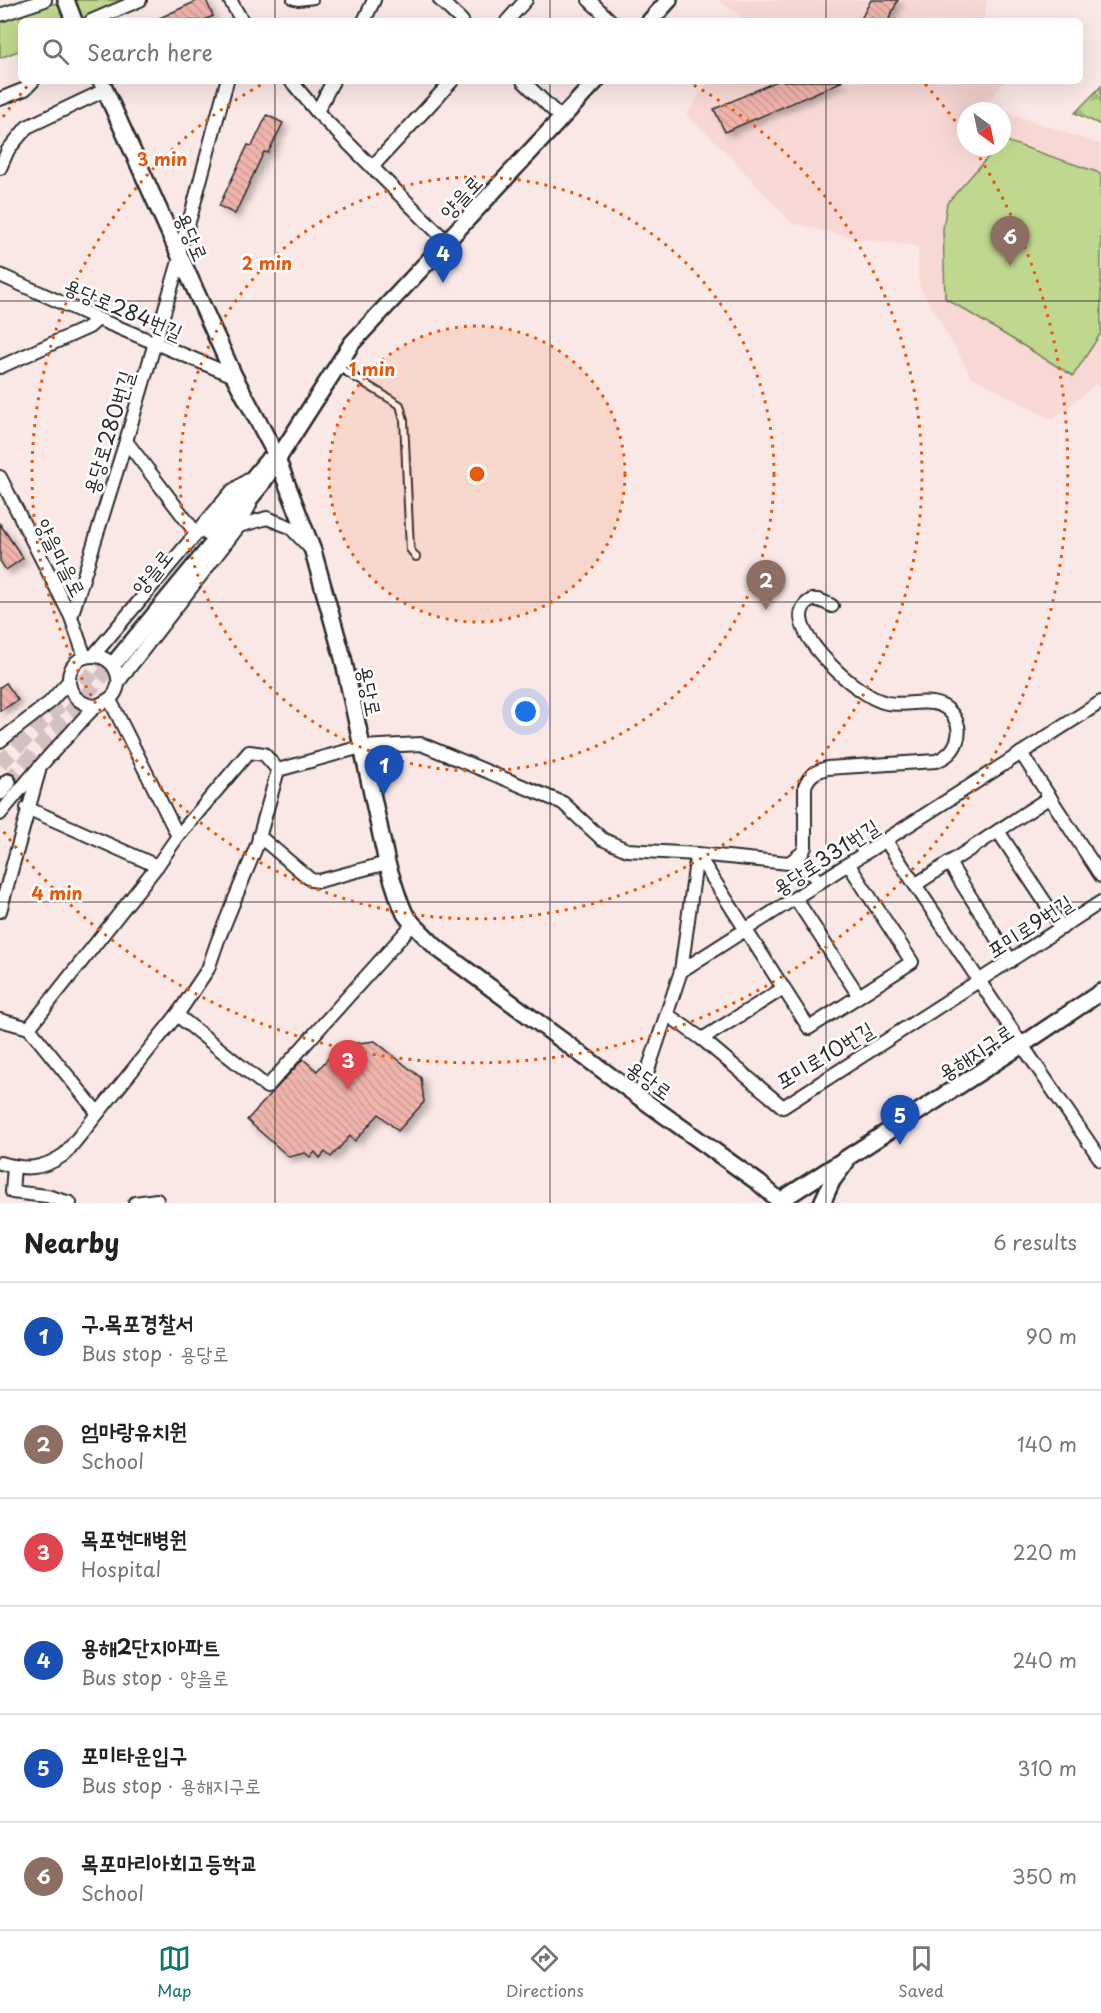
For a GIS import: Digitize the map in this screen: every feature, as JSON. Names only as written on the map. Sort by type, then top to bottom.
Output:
[{"type":"street","points":[[0,15],[45,0]]},
{"type":"street","points":[[66,0],[73,18]]},
{"type":"street","points":[[98,18],[140,0]]},
{"type":"street","points":[[230,0],[240,18]]},
{"type":"street","points":[[365,18],[374,0]]},
{"type":"street","points":[[441,0],[459,18]]},
{"type":"street","points":[[510,18],[526,0]]},
{"type":"street","points":[[589,0],[608,18]]},
{"type":"street","points":[[653,18],[669,0]]},
{"type":"street","points":[[0,99],[30,84]]},
{"type":"street","name":"용당로280번길","points":[[71,617],[126,441],[226,84]]},
{"type":"street","points":[[294,84],[317,112],[446,241]]},
{"type":"street","points":[[317,112],[331,84]]},
{"type":"street","points":[[372,167],[449,84]]},
{"type":"street","points":[[526,84],[561,118]]},
{"type":"street","name":"양을로","points":[[114,658],[276,456],[316,400],[352,343],[593,84]]},
{"type":"street","points":[[0,168],[15,139],[27,127],[103,86]]},
{"type":"street","name":"용당로","points":[[103,86],[234,376],[276,456],[313,551],[343,658],[387,863],[401,904],[413,924],[437,948],[759,1183],[781,1202]]},
{"type":"street","name":"용당로284번길","points":[[0,275],[234,376]]},
{"type":"street","points":[[0,367],[89,327],[98,319]]},
{"type":"street","points":[[126,441],[196,533]]},
{"type":"street","name":"양을마을로","points":[[0,477],[89,656]]},
{"type":"street","points":[[0,741],[49,704],[68,682],[71,669],[78,661],[89,656],[232,490],[257,481]]},
{"type":"street","points":[[119,681],[239,526],[257,481]]},
{"type":"street","points":[[239,526],[267,518],[290,527],[313,551]]},
{"type":"street","points":[[278,770],[361,747],[421,744],[562,803],[602,838],[627,850],[789,863],[796,859],[805,847],[805,786],[808,777],[814,772],[827,768],[923,764],[936,761],[948,754],[958,741],[958,723],[945,707],[929,703],[892,704],[877,700],[857,688],[834,668],[812,643],[804,630],[801,616],[804,605],[811,600],[817,599],[832,606]]},
{"type":"street","points":[[0,814],[41,764],[96,706],[110,700],[118,688],[118,673],[108,660],[89,656]]},
{"type":"street","points":[[68,682],[77,699],[96,706]]},
{"type":"street","points":[[110,700],[178,836]]},
{"type":"street","name":"용당로331번길","points":[[681,971],[1101,702]]},
{"type":"street","points":[[29,1028],[157,866],[178,836],[249,752],[264,754],[278,770]]},
{"type":"street","points":[[1021,753],[1101,876]]},
{"type":"street","points":[[0,911],[41,764]]},
{"type":"street","points":[[0,1163],[25,1169],[52,1162],[65,1154],[177,1015],[208,969],[259,837],[278,770]]},
{"type":"street","points":[[915,885],[1050,797]]},
{"type":"street","points":[[27,808],[157,866]]},
{"type":"street","points":[[998,831],[1062,928]]},
{"type":"street","points":[[259,837],[311,880],[319,881],[387,863]]},
{"type":"street","points":[[886,840],[1022,1046],[1101,1160]]},
{"type":"street","points":[[697,854],[809,1028],[912,963],[849,865]]},
{"type":"street","points":[[639,1097],[681,971],[697,854]]},
{"type":"street","points":[[796,859],[820,882]]},
{"type":"street","points":[[949,863],[1011,961]]},
{"type":"street","points":[[796,899],[859,996]]},
{"type":"street","name":"포미로9번길","points":[[979,981],[1101,902]]},
{"type":"street","points":[[177,1015],[267,1087],[413,924]]},
{"type":"street","name":"포미로10번길","points":[[668,1015],[783,1107],[979,981]]},
{"type":"street","points":[[702,1040],[783,988]]},
{"type":"street","name":"용해지구로","points":[[781,1202],[1022,1046],[1101,992]]},
{"type":"street","points":[[0,1020],[29,1028],[97,1112]]},
{"type":"street","points":[[822,1203],[832,1181],[851,1155]]},
{"type":"street","points":[[14,1166],[11,1198],[47,1196],[70,1203]]},
{"type":"street","points":[[135,1203],[157,1200]]},
{"type":"lane","points":[[291,0],[298,2],[314,0]]},
{"type":"lane","points":[[337,367],[400,405],[404,420],[410,549],[416,557]]},
{"type":"shaded area","points":[[718,0],[987,0],[984,18],[743,18]]},
{"type":"shaded area","points":[[707,84],[1003,84],[988,102],[957,102],[957,156],[1011,156],[1011,114],[1101,145],[1101,389],[1095,385],[1053,420],[971,376],[919,285],[918,246],[858,239],[792,223],[713,139],[686,115]]},
{"type":"green space","points":[[65,0],[130,0],[92,18],[18,18],[18,51],[0,58],[0,20]]},
{"type":"green space","points":[[1101,86],[1101,125],[1075,113]]},
{"type":"green space","points":[[1011,143],[1101,175],[1101,333],[1073,376],[945,298],[943,229],[947,203],[989,156],[1011,156]]},
{"type":"building","points":[[199,0],[206,0],[213,16],[209,18],[160,18]]},
{"type":"building","points":[[871,0],[898,0],[889,18],[862,18]]},
{"type":"building","points":[[770,84],[836,84],[725,132],[714,109]]},
{"type":"building","points":[[267,115],[283,123],[268,153],[264,152],[235,214],[219,206],[248,145],[252,146]]},
{"type":"building","points":[[0,524],[23,558],[6,570],[0,561]]},
{"type":"building","points":[[6,683],[18,700],[0,711],[0,687]]},
{"type":"building","points":[[375,1041],[421,1078],[424,1102],[398,1131],[379,1114],[355,1141],[350,1136],[331,1157],[325,1152],[320,1158],[315,1152],[310,1157],[305,1153],[289,1157],[247,1120],[303,1059],[317,1071],[336,1049],[342,1053],[350,1044]]},
{"type":"tunnel","points":[[8,782],[117,660]]},
{"type":"tunnel","points":[[0,764],[101,665]]},
{"type":"place","name":"목포마리아회고등학교","points":[[1010,266]]},
{"type":"place","name":"용해2단지아파트","points":[[443,283]]},
{"type":"place","name":"엄마랑유치원","points":[[766,610]]},
{"type":"place","name":"구.목포경찰서","points":[[384,795]]},
{"type":"place","name":"목포현대병원","points":[[348,1090]]},
{"type":"place","name":"포미타운입구","points":[[900,1145]]}]
